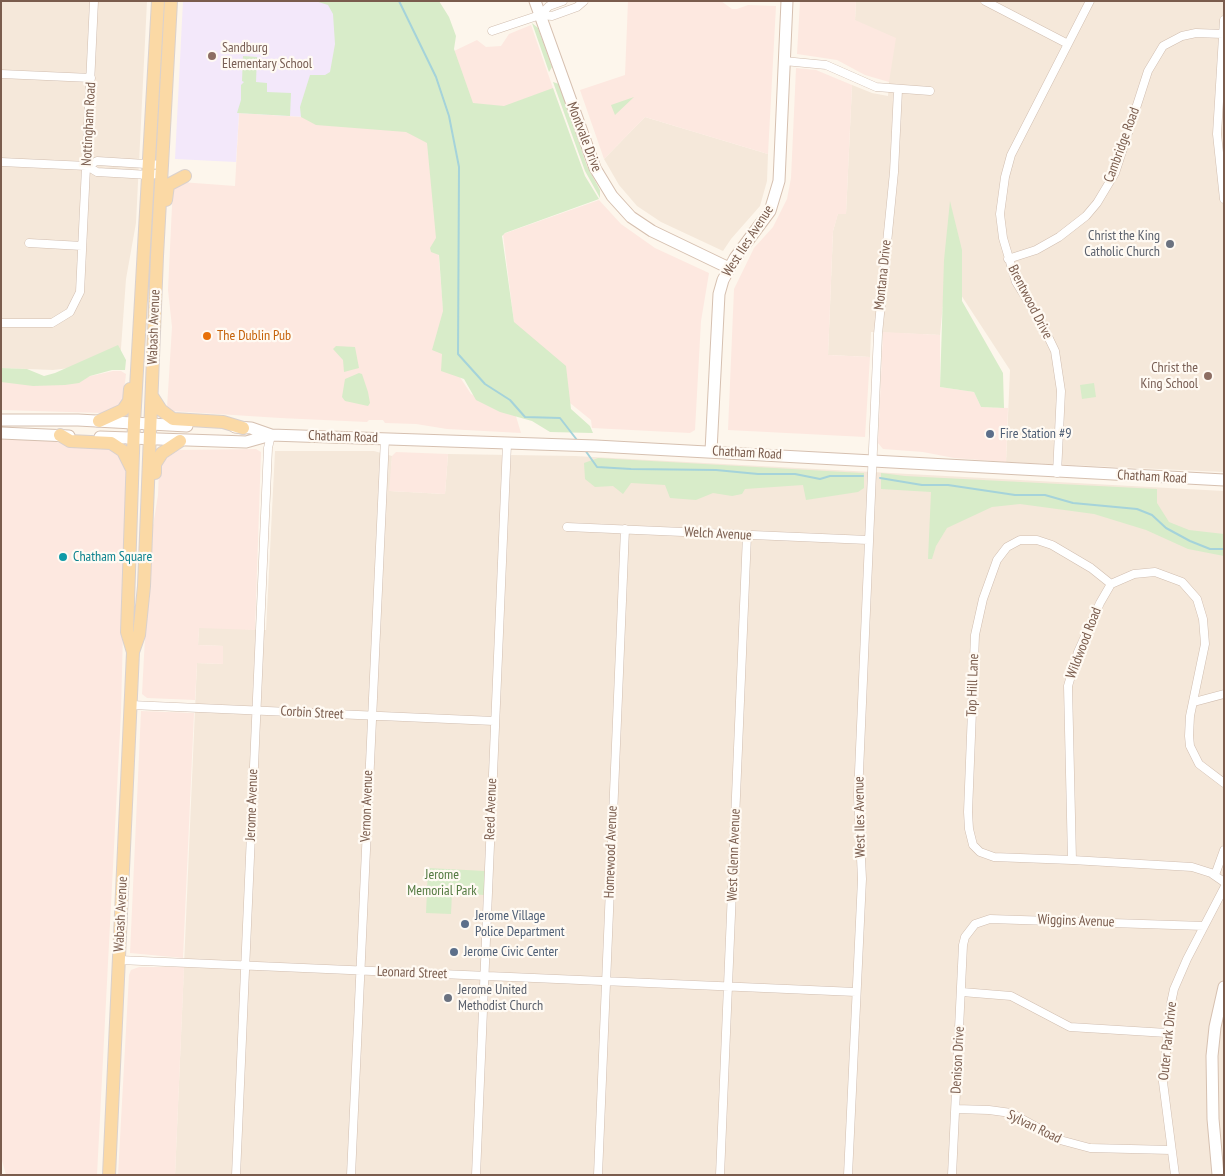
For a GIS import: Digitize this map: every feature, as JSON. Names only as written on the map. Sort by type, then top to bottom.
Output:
[{"type":"main road","name":"Wabash Avenue","points":[[109,1175],[133,652],[139,635],[144,586],[148,506],[157,256],[155,169],[158,1]]},
{"type":"main road","name":"Wabash Avenue","points":[[133,652],[127,632],[134,423],[142,280],[172,1]]},
{"type":"main road","name":"Montvale Drive","points":[[535,1],[595,168],[612,196],[631,217],[646,228],[729,268]]},
{"type":"main road","name":"West Iles Avenue","points":[[711,451],[718,306],[723,280],[729,268],[770,211],[776,194],[780,172],[787,1]]},
{"type":"main road","points":[[157,256],[164,236],[166,188],[173,181],[185,176]]},
{"type":"main road","points":[[100,422],[122,411],[129,401],[135,303],[142,280]]},
{"type":"main road","points":[[152,396],[161,410],[172,419],[223,422],[243,428]]},
{"type":"main road","name":"Chatham Road","points":[[1,420],[251,428],[271,435]]},
{"type":"main road","name":"Chatham Road","points":[[1,432],[180,441],[246,442],[271,435],[596,446],[873,459],[1057,473],[1224,480]]},
{"type":"main road","points":[[60,435],[70,441],[111,443],[119,448],[128,459],[132,471]]},
{"type":"main road","points":[[148,506],[154,496],[157,459],[163,452],[180,441]]},
{"type":"main road","points":[[1218,1175],[1220,1153],[1212,1056],[1215,1027],[1224,987]]},
{"type":"street","name":"Nottingham Road","points":[[1,323],[44,324],[64,317],[77,301],[80,292],[94,1]]},
{"type":"street","points":[[540,15],[549,6],[563,1]]},
{"type":"street","points":[[492,31],[540,15],[552,16],[577,7],[584,1]]},
{"type":"street","points":[[985,1],[1068,44]]},
{"type":"street","name":"Brentwood Drive","points":[[1057,473],[1061,391],[1055,351],[1042,324],[1016,282],[1003,238],[1000,214],[1005,177],[1011,156],[1090,1]]},
{"type":"street","points":[[1224,20],[1217,134],[1224,199]]},
{"type":"street","name":"Cambridge Road","points":[[1008,259],[1036,250],[1060,237],[1086,216],[1097,203],[1115,174],[1148,71],[1163,46],[1182,36],[1196,33],[1223,34]]},
{"type":"street","points":[[784,61],[822,64],[867,84],[898,90],[930,91]]},
{"type":"street","points":[[1,74],[91,78]]},
{"type":"street","name":"Montana Drive","points":[[873,459],[880,307],[894,172],[898,90]]},
{"type":"street","points":[[1,162],[87,166],[96,172],[155,169]]},
{"type":"street","points":[[30,243],[82,246]]},
{"type":"street","name":"Jerome Avenue","points":[[236,1175],[268,448],[271,435]]},
{"type":"street","name":"Vernon Avenue","points":[[351,1175],[385,438]]},
{"type":"street","name":"Reed Avenue","points":[[476,1175],[507,444]]},
{"type":"street","name":"West Iles Avenue","points":[[848,1175],[862,879],[858,795],[873,459]]},
{"type":"street","name":"Welch Avenue","points":[[567,527],[868,540]]},
{"type":"street","name":"Homewood Avenue","points":[[598,1175],[625,529]]},
{"type":"street","name":"West Glenn Avenue","points":[[720,1175],[746,535]]},
{"type":"street","name":"Top Hill Lane","points":[[1072,860],[994,857],[980,852],[973,845],[969,829],[968,812],[975,635],[983,599],[997,560],[1008,547],[1020,540],[1037,540],[1052,545],[1091,568],[1111,584]]},
{"type":"street","points":[[1111,584],[1134,574],[1155,572],[1182,582],[1197,599],[1203,619],[1205,644],[1189,726],[1190,746],[1199,764],[1224,783]]},
{"type":"street","name":"Wildwood Road","points":[[1072,860],[1068,686],[1078,652],[1100,602],[1111,584]]},
{"type":"street","points":[[1194,702],[1224,694]]},
{"type":"street","name":"Corbin Street","points":[[130,705],[494,721]]},
{"type":"street","points":[[1215,875],[1224,850]]},
{"type":"street","points":[[1072,860],[1192,867],[1215,875],[1224,882]]},
{"type":"street","name":"Outer Park Drive","points":[[1175,1175],[1163,1082],[1167,1033],[1174,988],[1224,888]]},
{"type":"street","name":"Wiggins Avenue","points":[[963,945],[965,937],[975,924],[990,918],[1204,926]]},
{"type":"street","name":"Denison Drive","points":[[952,1175],[963,945]]},
{"type":"street","name":"Leonard Street","points":[[119,960],[856,992]]},
{"type":"street","points":[[962,992],[1011,996],[1070,1027],[1167,1033]]},
{"type":"street","name":"Sylvan Road","points":[[956,1109],[1011,1113],[1060,1140],[1090,1148],[1171,1150]]},
{"type":"shaded area","points":[[1,1],[147,1],[136,223],[126,279],[120,362],[53,370],[1,368]]},
{"type":"shaded area","points":[[183,1],[345,1],[339,119],[239,113],[236,162],[175,159]]},
{"type":"shaded area","points":[[628,1],[721,1],[732,9],[748,5],[776,6],[768,154],[645,117],[604,159],[580,90],[625,75]]},
{"type":"shaded area","points":[[800,1],[856,1],[855,20],[896,38],[889,82],[865,75],[837,60],[797,54]]},
{"type":"shaded area","points":[[856,1],[1224,1],[1224,472],[1006,462],[1010,370],[946,272],[940,335],[871,332],[870,357],[828,355],[833,231],[838,213],[846,214],[852,85],[872,93],[888,96],[889,82],[855,20]]},
{"type":"shaded area","points":[[531,25],[554,91],[475,121],[452,52],[477,40],[486,47],[501,46],[509,34]]},
{"type":"shaded area","points":[[796,68],[816,70],[852,85],[846,214],[838,214],[833,231],[828,355],[870,357],[865,437],[728,430],[734,289],[754,248],[773,227],[787,199],[791,178]]},
{"type":"shaded area","points":[[239,113],[428,125],[444,320],[452,365],[471,394],[515,413],[521,433],[447,429],[416,424],[385,423],[383,420],[369,420],[367,422],[280,418],[171,411],[167,408],[172,327],[168,290],[173,185],[181,182],[235,186]]},
{"type":"shaded area","points":[[645,117],[768,154],[767,181],[760,206],[723,251],[661,222],[637,206],[619,185],[604,159]]},
{"type":"shaded area","points":[[599,200],[621,224],[655,248],[709,273],[701,321],[695,430],[690,433],[592,428],[591,420],[565,399],[514,323],[503,234]]},
{"type":"shaded area","points":[[883,332],[940,335],[940,387],[974,392],[981,407],[1008,408],[1006,462],[883,449],[878,443]]},
{"type":"shaded area","points":[[121,371],[126,374],[123,400],[119,406],[103,413],[1,410],[1,381],[82,378]]},
{"type":"shaded area","points":[[1,437],[117,450],[127,469],[121,712],[97,1175],[6,1175],[1,1157]]},
{"type":"shaded area","points":[[256,449],[261,452],[255,630],[199,628],[198,645],[223,646],[223,664],[197,663],[195,700],[147,698],[142,694],[145,637],[150,592],[153,526],[158,495],[159,470],[163,460],[177,450]]},
{"type":"shaded area","points":[[275,451],[374,451],[392,456],[390,491],[445,494],[448,454],[575,456],[1224,491],[1224,1175],[175,1175],[197,663],[223,664],[223,646],[198,645],[199,627],[266,630]]},
{"type":"shaded area","points":[[396,452],[448,454],[445,494],[389,491],[392,456]]},
{"type":"shaded area","points":[[141,711],[194,713],[183,958],[130,953]]},
{"type":"shaded area","points":[[139,967],[184,967],[175,1175],[118,1175],[129,975],[131,970]]},
{"type":"green space","points":[[315,1],[439,1],[449,17],[456,36],[454,49],[473,103],[504,106],[553,88],[585,176],[599,199],[505,233],[502,236],[514,322],[566,366],[571,409],[590,426],[593,433],[550,432],[532,421],[500,412],[476,400],[464,379],[441,371],[442,354],[432,350],[443,311],[439,255],[431,252],[430,248],[436,238],[427,143],[406,132],[316,125],[301,117],[300,107],[310,75],[325,75],[330,72],[335,44],[333,14],[328,5]]},
{"type":"green space","points":[[532,23],[538,28],[552,67],[549,72]]},
{"type":"green space","points":[[243,56],[257,57],[256,82],[267,83],[267,92],[291,93],[290,116],[237,113],[241,100],[241,85],[244,82],[242,81]]},
{"type":"green space","points":[[553,82],[559,84],[587,166],[600,190],[600,198],[585,171]]},
{"type":"green space","points":[[634,97],[615,115],[611,105]]},
{"type":"green space","points":[[950,201],[962,250],[962,301],[1003,373],[1004,408],[981,407],[974,392],[940,387],[944,260]]},
{"type":"green space","points":[[118,345],[126,360],[125,370],[112,370],[90,376],[79,383],[65,385],[33,386],[1,382],[1,368],[27,369],[44,376]]},
{"type":"green space","points":[[336,346],[355,347],[359,368],[344,372],[343,360],[333,349]]},
{"type":"green space","points":[[359,373],[362,374],[368,392],[370,403],[368,406],[345,401],[342,397],[345,379]]},
{"type":"green space","points":[[1094,383],[1096,397],[1082,399],[1080,385]]},
{"type":"green space","points":[[598,458],[864,473],[864,488],[858,492],[806,500],[803,485],[745,489],[742,494],[732,496],[713,493],[696,500],[670,498],[665,485],[631,483],[623,494],[613,486],[595,487],[585,479],[584,463]]},
{"type":"green space","points":[[881,473],[905,476],[1157,489],[1157,503],[1169,522],[1189,530],[1224,534],[1224,556],[1188,549],[1146,530],[1094,514],[1020,504],[992,507],[947,528],[936,546],[932,559],[928,559],[931,492],[881,489]]},
{"type":"green space","name":"Jerome Memorial Park","points":[[428,868],[485,871],[484,895],[452,893],[451,914],[426,913]]},
{"type":"waterway","points":[[399,1],[436,77],[449,116],[459,167],[458,354],[485,384],[510,400],[525,417],[560,418],[577,440]]},
{"type":"waterway","points":[[585,450],[597,467],[795,474],[820,479],[830,476],[863,476]]},
{"type":"waterway","points":[[880,478],[922,485],[948,485],[1015,495],[1045,495],[1073,503],[1137,509],[1152,515],[1166,528],[1190,541],[1210,549],[1224,549]]},
{"type":"place","name":"Sandburg Elementary School","points":[[212,56]]},
{"type":"place","name":"Christ the King Catholic Church","points":[[1170,244]]},
{"type":"place","name":"The Dublin Pub","points":[[207,336]]},
{"type":"place","name":"Christ the King School","points":[[1208,376]]},
{"type":"place","name":"Fire Station #9","points":[[990,434]]},
{"type":"place","name":"Chatham Square","points":[[63,557]]},
{"type":"place","name":"Jerome Village Police Department","points":[[465,924]]},
{"type":"place","name":"Jerome Civic Center","points":[[454,952]]},
{"type":"place","name":"Jerome United Methodist Church","points":[[448,998]]}]
